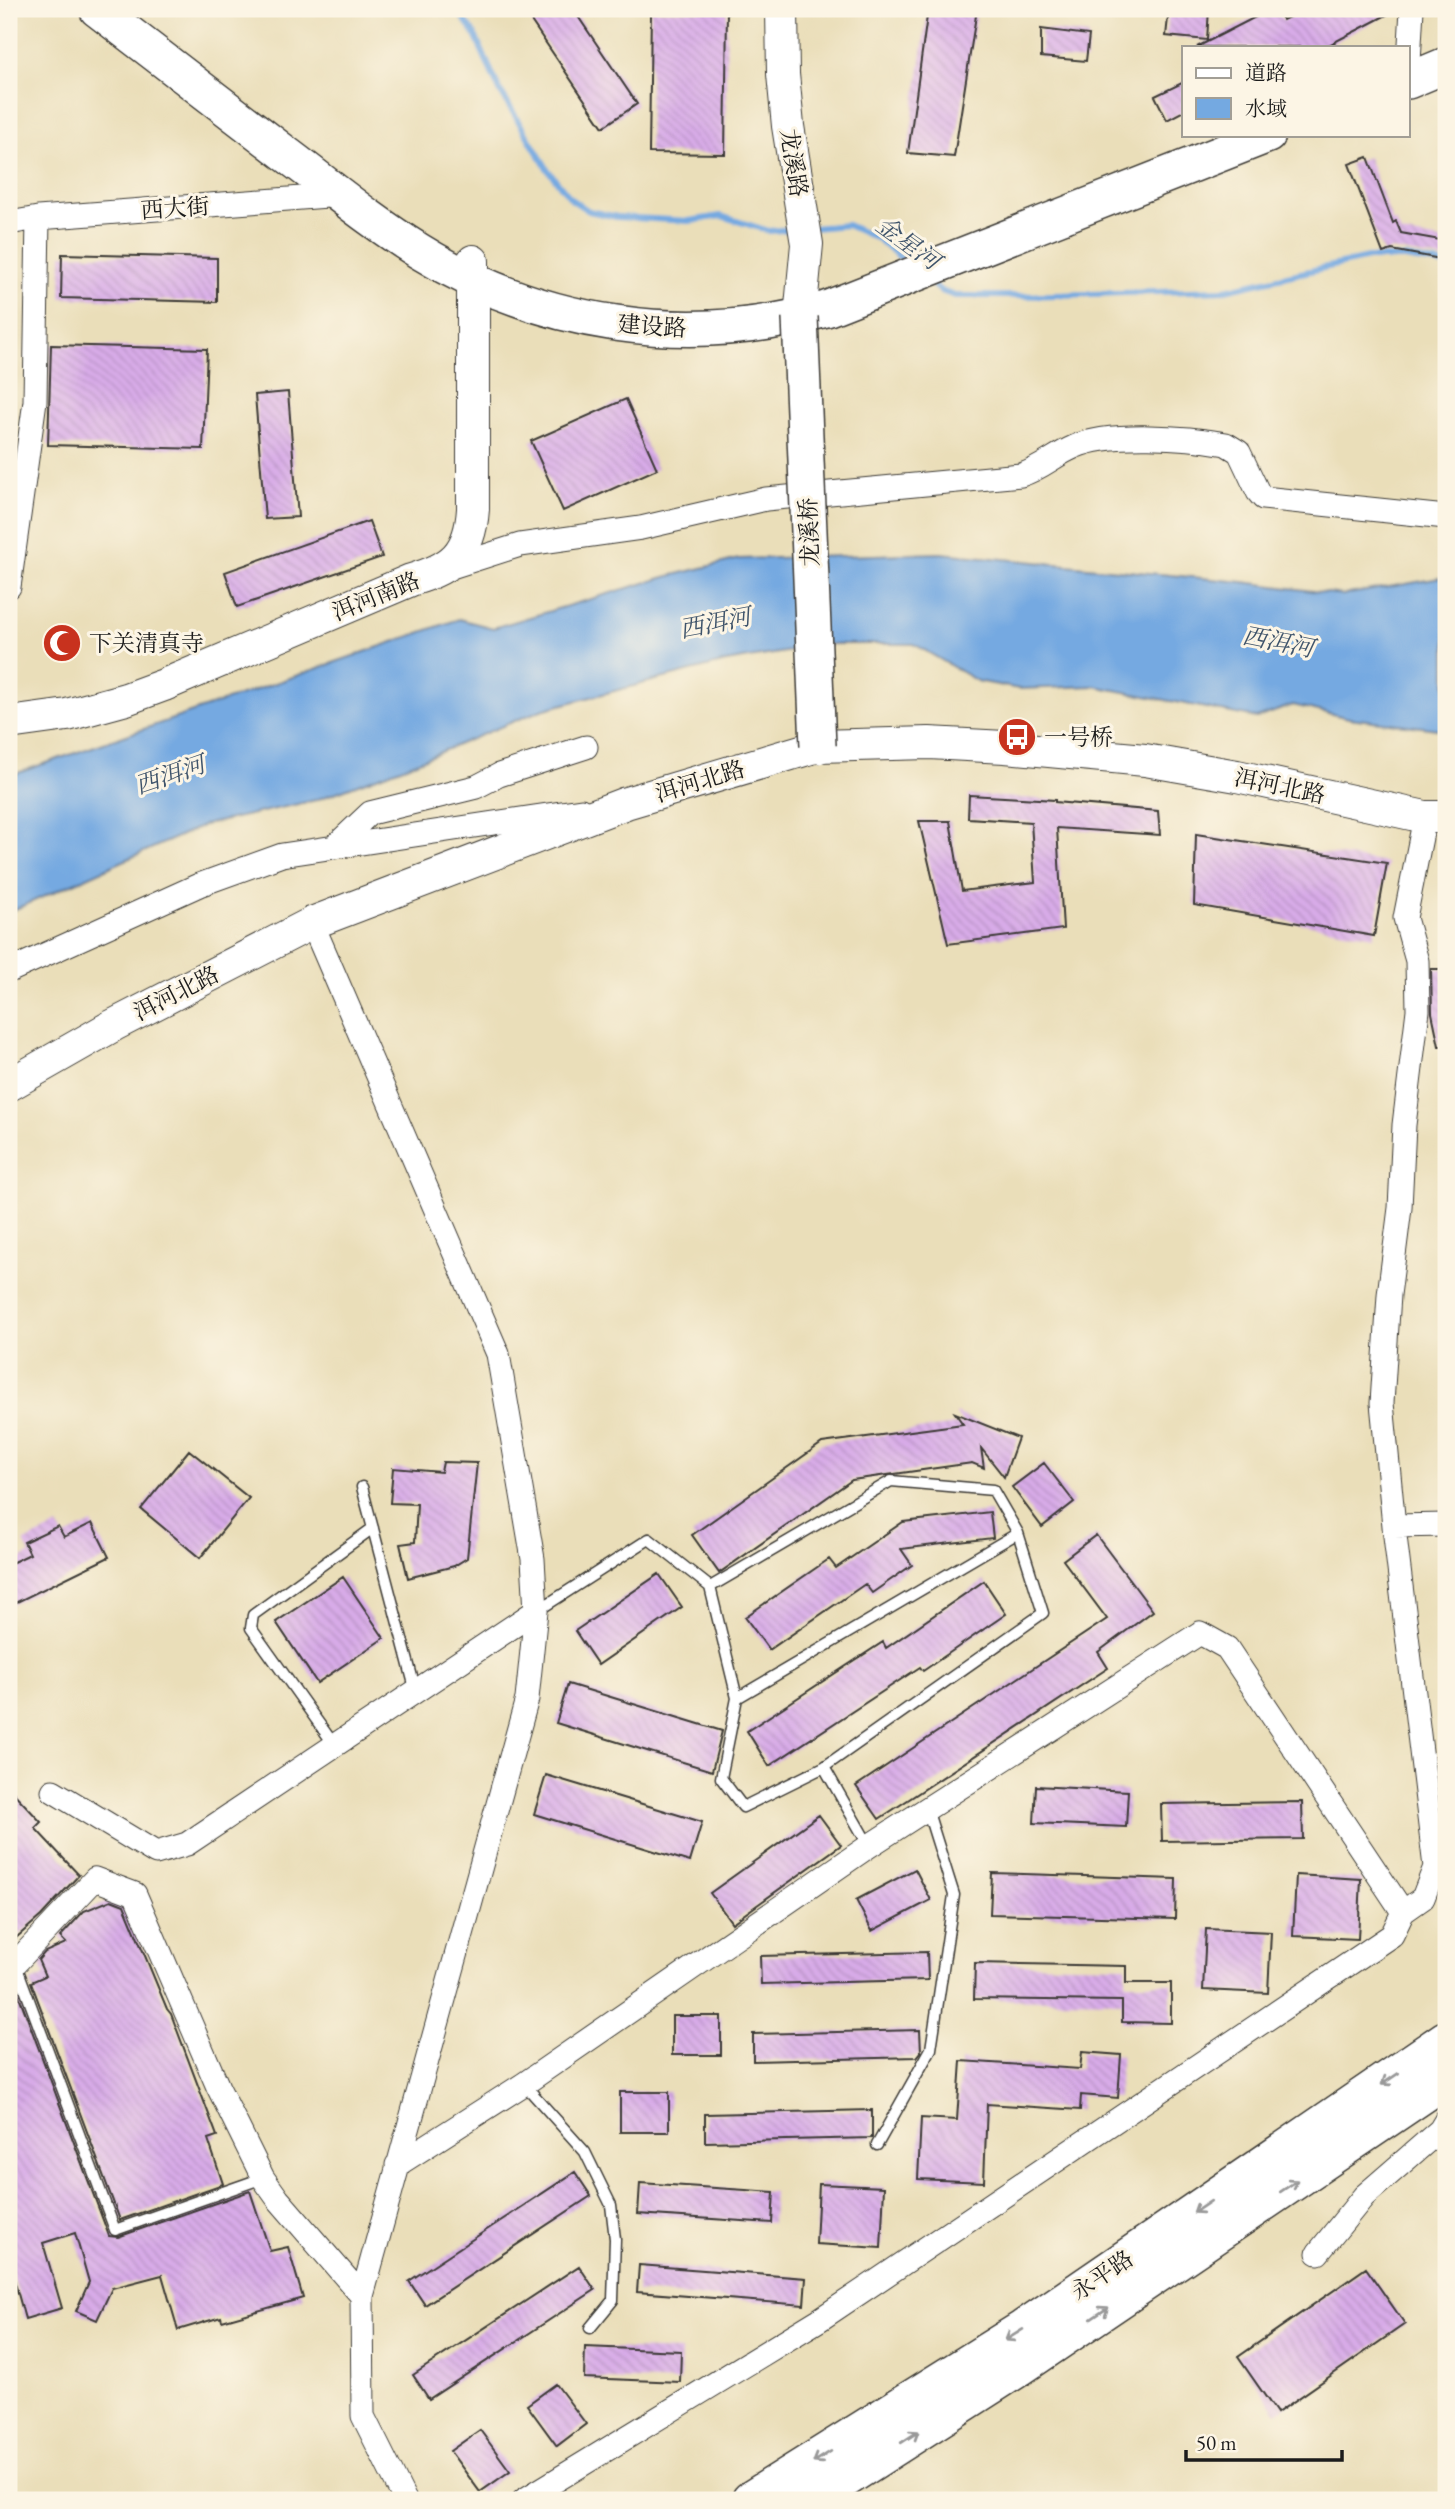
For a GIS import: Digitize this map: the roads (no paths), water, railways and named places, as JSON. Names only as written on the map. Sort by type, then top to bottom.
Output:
[{"type":"highway","name":"永平路","points":[[751,2500],[1024,2329],[1446,2040]]},
{"type":"highway","name":"永平路","points":[[811,2500],[1019,2367],[1446,2078]]},
{"type":"main road","name":"建设路","points":[[97,9],[400,239],[555,311],[637,327],[706,328],[801,308],[1265,136]]},
{"type":"main road","name":"建设路","points":[[124,9],[400,219],[473,271]]},
{"type":"main road","points":[[1410,58],[1446,43]]},
{"type":"main road","points":[[1410,79],[1446,65]]},
{"type":"main road","name":"建设路","points":[[944,254],[1216,136]]},
{"type":"main road","name":"龙溪桥","points":[[801,308],[818,746]]},
{"type":"street","name":"龙溪路","points":[[782,9],[784,87],[807,244],[801,308]]},
{"type":"street","points":[[1409,46],[1412,9]]},
{"type":"street","name":"西大街","points":[[9,223],[38,218],[341,195]]},
{"type":"street","points":[[9,587],[35,401],[38,218]]},
{"type":"street","name":"洱河南路","points":[[9,723],[67,715],[126,699],[164,685],[438,571],[459,555],[467,542],[472,524],[473,271]]},
{"type":"street","points":[[438,571],[520,545],[641,528],[766,499],[1021,475],[1035,470],[1075,446],[1091,441],[1130,437],[1226,444],[1239,452],[1263,498],[1446,517]]},
{"type":"street","name":"洱河北路","points":[[9,1085],[114,1025],[312,923],[626,803],[818,746],[929,743],[1144,760],[1237,776],[1436,817]]},
{"type":"street","points":[[334,847],[370,813],[476,787],[499,775],[586,747]]},
{"type":"street","points":[[9,971],[198,885],[282,855],[626,803]]},
{"type":"street","points":[[524,2500],[819,2320],[1392,1935],[1403,1912],[1423,1898],[1434,1867],[1382,1403],[1389,1295],[1400,1208],[1405,1125],[1418,1010],[1417,961],[1405,918],[1436,817]]},
{"type":"street","points":[[312,923],[498,1354],[533,1559],[536,1611],[527,1699],[362,2296],[363,2416],[405,2500]]},
{"type":"street","points":[[1394,1526],[1446,1525]]},
{"type":"street","points":[[53,1791],[156,1853],[187,1844],[536,1611]]},
{"type":"street","points":[[397,2165],[524,2084],[869,1846],[1200,1633],[1227,1648],[1403,1912]]},
{"type":"street","points":[[12,1967],[95,1879],[135,1894],[218,2087],[262,2178],[362,2296]]},
{"type":"street","points":[[1318,2253],[1364,2196],[1440,2130],[1446,2120]]},
{"type":"lane","points":[[536,1611],[649,1539],[710,1587],[737,1698],[721,1778],[743,1807],[824,1767],[1043,1612],[1018,1533],[993,1490],[891,1481],[710,1587]]},
{"type":"lane","points":[[362,1487],[416,1692]]},
{"type":"lane","points":[[335,1746],[251,1628],[253,1615],[373,1528]]},
{"type":"lane","points":[[737,1698],[1018,1533]]},
{"type":"lane","points":[[824,1767],[869,1846]]},
{"type":"lane","points":[[877,2145],[931,2049],[954,1895],[927,1809]]},
{"type":"lane","points":[[12,1967],[115,2230],[262,2178]]},
{"type":"lane","points":[[524,2084],[585,2152],[611,2205],[615,2239],[612,2300],[590,2328]]},
{"type":"water","name":"西洱河","points":[[941,553],[1243,582],[1343,595],[1446,577],[1446,730],[1349,718],[1293,705],[1257,718],[1094,686],[1019,689],[977,681],[914,644],[832,644],[726,662],[541,710],[316,800],[204,825],[9,912],[9,776],[459,619],[493,628],[665,577],[739,559]]},
{"type":"waterway","name":"金星河","points":[[457,9],[475,35],[499,89],[548,170],[572,200],[589,211],[617,217],[689,221],[721,216],[769,231],[794,229]]},
{"type":"waterway","name":"金星河","points":[[812,228],[847,225],[878,239],[908,264]]},
{"type":"waterway","name":"金星河","points":[[927,280],[941,291],[955,296],[1021,296],[1225,290],[1368,258],[1405,258],[1446,265]]},
{"type":"place","name":"下关清真寺","points":[[62,643]]},
{"type":"place","name":"一号桥","points":[[1017,737]]}]
